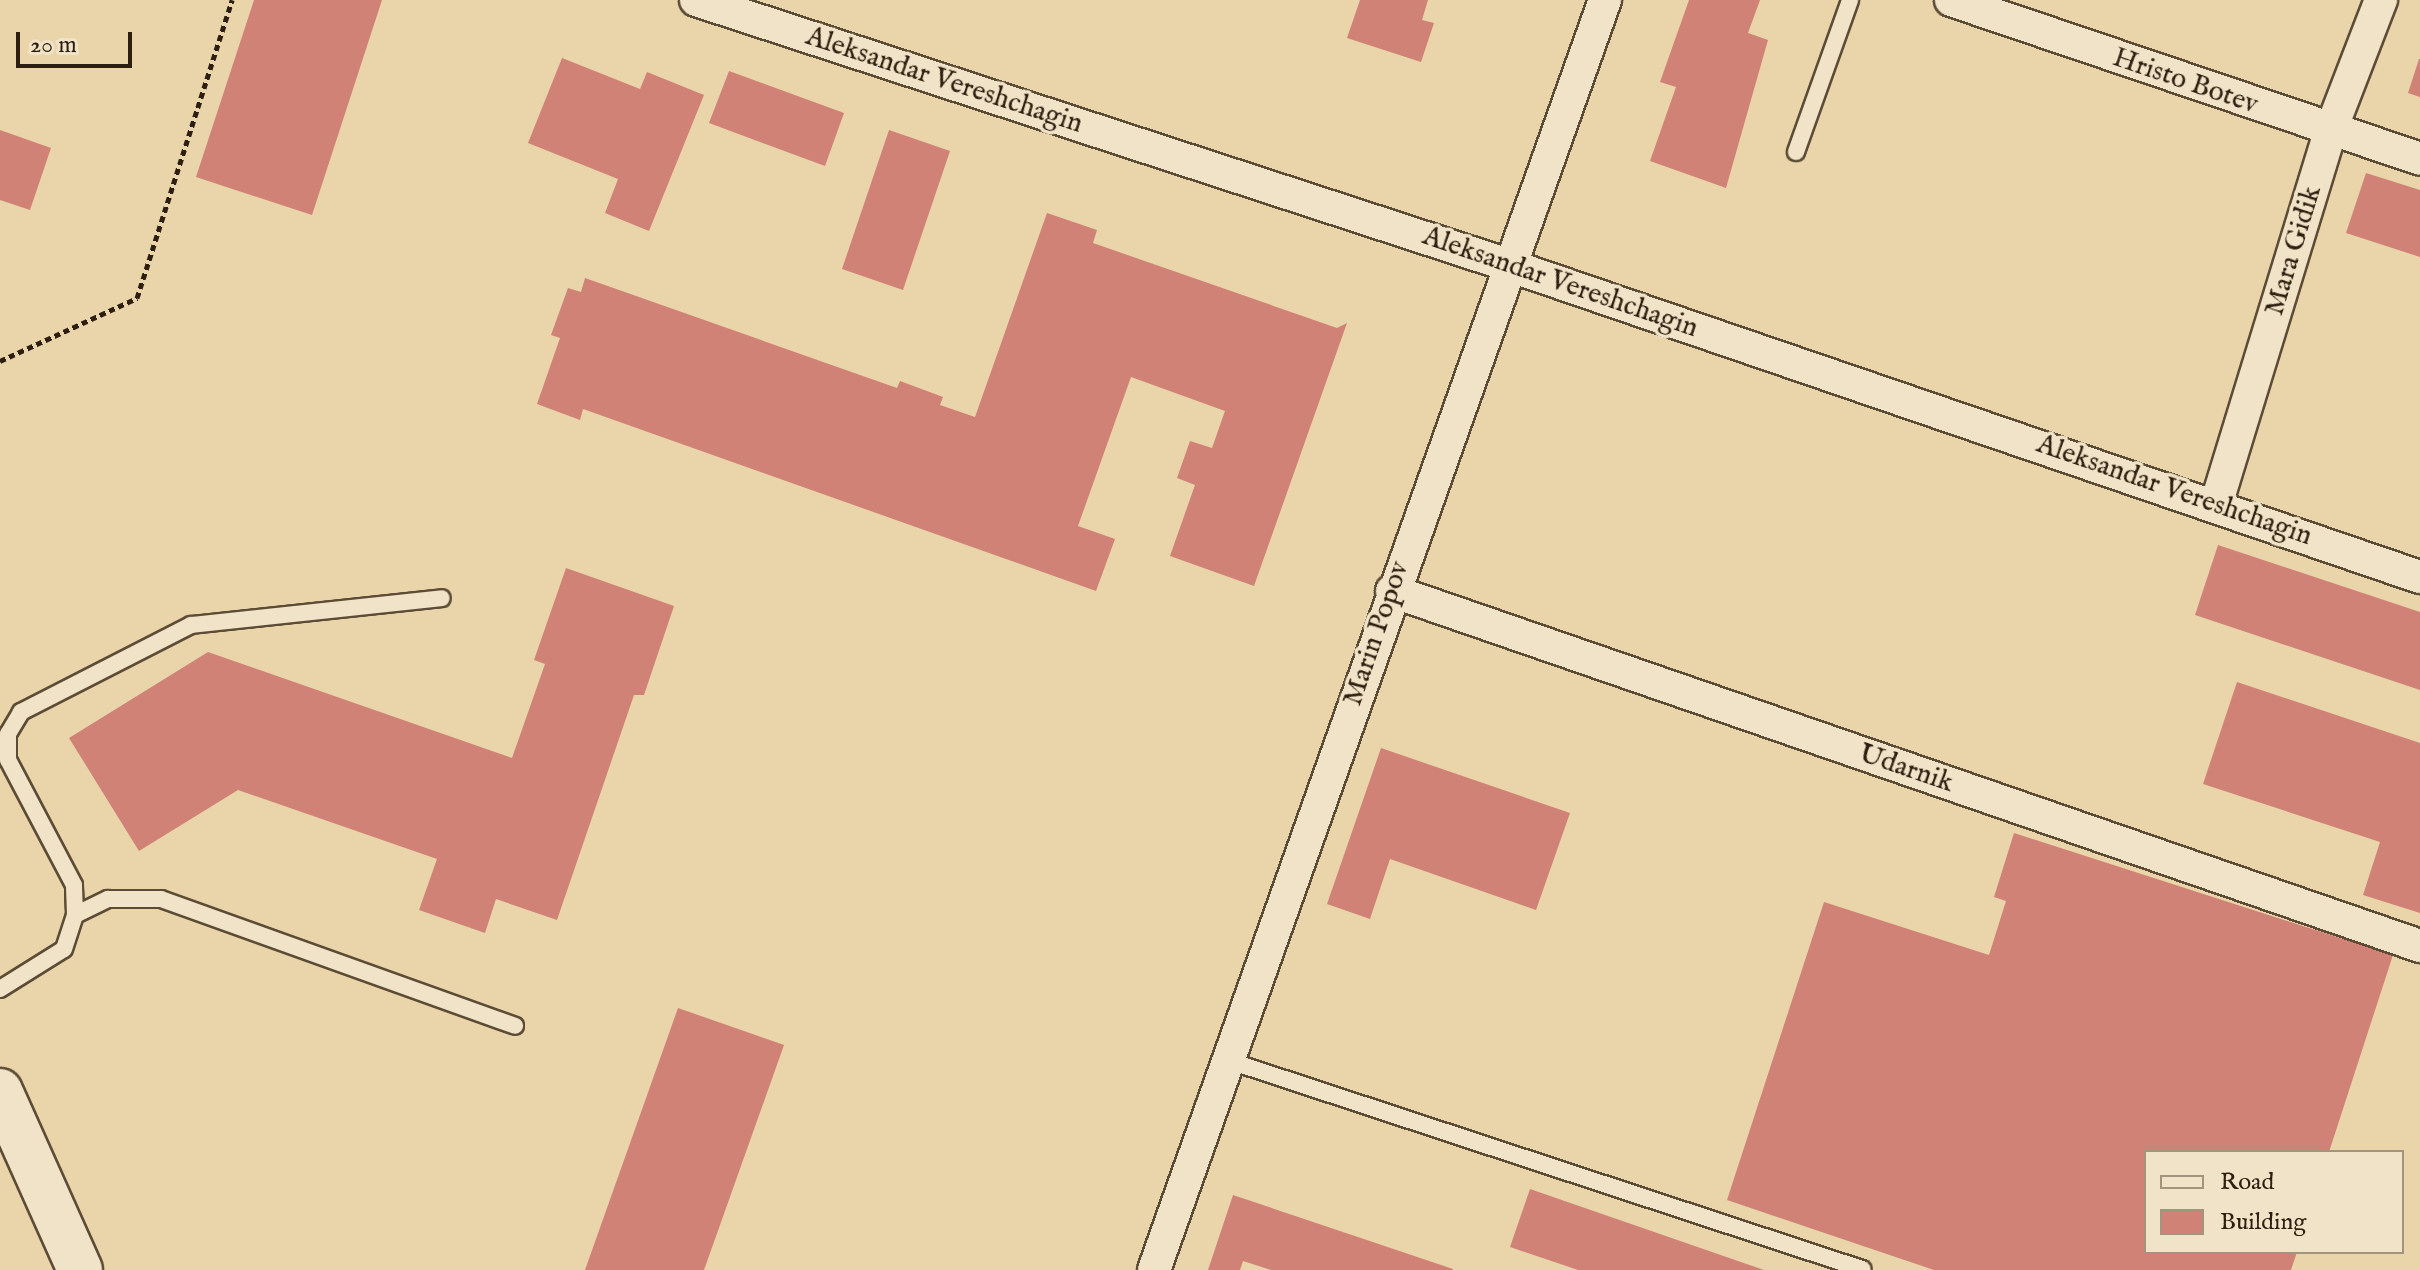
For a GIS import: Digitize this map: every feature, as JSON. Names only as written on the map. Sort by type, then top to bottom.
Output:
[{"type":"main road","points":[[0,1091],[80,1270]]},
{"type":"street","name":"Marin Popov","points":[[1154,1270],[1392,591],[1605,0]]},
{"type":"street","name":"Hristo Botev","points":[[1951,0],[2330,132],[2420,159]]},
{"type":"street","name":"Mara Gidik","points":[[2216,505],[2330,132],[2381,0]]},
{"type":"street","name":"Aleksandar Vereshchagin","points":[[707,2],[1508,265],[2420,577]]},
{"type":"street","name":"Udarnik","points":[[1392,591],[2420,946]]},
{"type":"lane","points":[[1796,152],[1850,0]]},
{"type":"lane","points":[[0,989],[64,949],[75,915],[74,885],[8,760],[8,734],[21,712],[191,625],[442,598]]},
{"type":"lane","points":[[75,915],[108,899],[161,899],[515,1026]]},
{"type":"lane","points":[[1227,1060],[1862,1269]]},
{"type":"path","points":[[0,361],[137,298],[232,0]]},
{"type":"building","points":[[254,0],[382,0],[312,215],[196,177]]},
{"type":"building","points":[[1360,0],[1428,0],[1422,20],[1434,23],[1421,62],[1347,38]]},
{"type":"building","points":[[1689,0],[1760,0],[1748,33],[1768,40],[1726,188],[1650,161],[1676,87],[1660,82]]},
{"type":"building","points":[[562,58],[640,89],[647,72],[704,95],[649,231],[605,213],[618,179],[528,143]]},
{"type":"building","points":[[2420,59],[2420,97],[2408,93]]},
{"type":"building","points":[[729,71],[844,113],[825,166],[709,123]]},
{"type":"building","points":[[0,130],[51,148],[30,210],[0,200]]},
{"type":"building","points":[[889,130],[950,151],[903,290],[842,269]]},
{"type":"building","points":[[2366,173],[2420,190],[2420,257],[2346,233]]},
{"type":"building","points":[[1047,213],[1097,230],[1093,243],[1337,328],[1347,323],[1254,586],[1170,556],[1195,485],[1177,478],[1190,441],[1212,448],[1225,411],[1131,377],[1078,526],[1115,539],[1096,591],[583,409],[580,420],[537,404],[560,338],[551,335],[568,288],[581,292],[585,278],[897,388],[900,381],[943,397],[940,405],[975,417]]},
{"type":"building","points":[[2218,545],[2420,612],[2420,690],[2195,615]]},
{"type":"building","points":[[566,568],[674,606],[644,695],[634,695],[557,920],[496,899],[485,933],[419,910],[437,859],[238,790],[139,851],[69,738],[208,652],[512,758],[545,664],[534,660]]},
{"type":"building","points":[[2237,682],[2420,743],[2420,913],[2363,895],[2380,842],[2203,784]]},
{"type":"building","points":[[1381,748],[1570,813],[1536,910],[1390,859],[1370,919],[1327,904]]},
{"type":"building","points":[[2014,833],[2393,955],[2330,1150],[2144,1150],[2144,1254],[2296,1254],[2291,1270],[1934,1270],[1727,1200],[1824,902],[1989,955],[2006,901],[1994,897]]},
{"type":"building","points":[[678,1008],[784,1045],[704,1270],[585,1270]]},
{"type":"building","points":[[1530,1189],[1764,1270],[1578,1270],[1510,1247]]},
{"type":"building","points":[[1233,1195],[1453,1270],[1271,1270],[1243,1261],[1240,1270],[1208,1270]]}]
